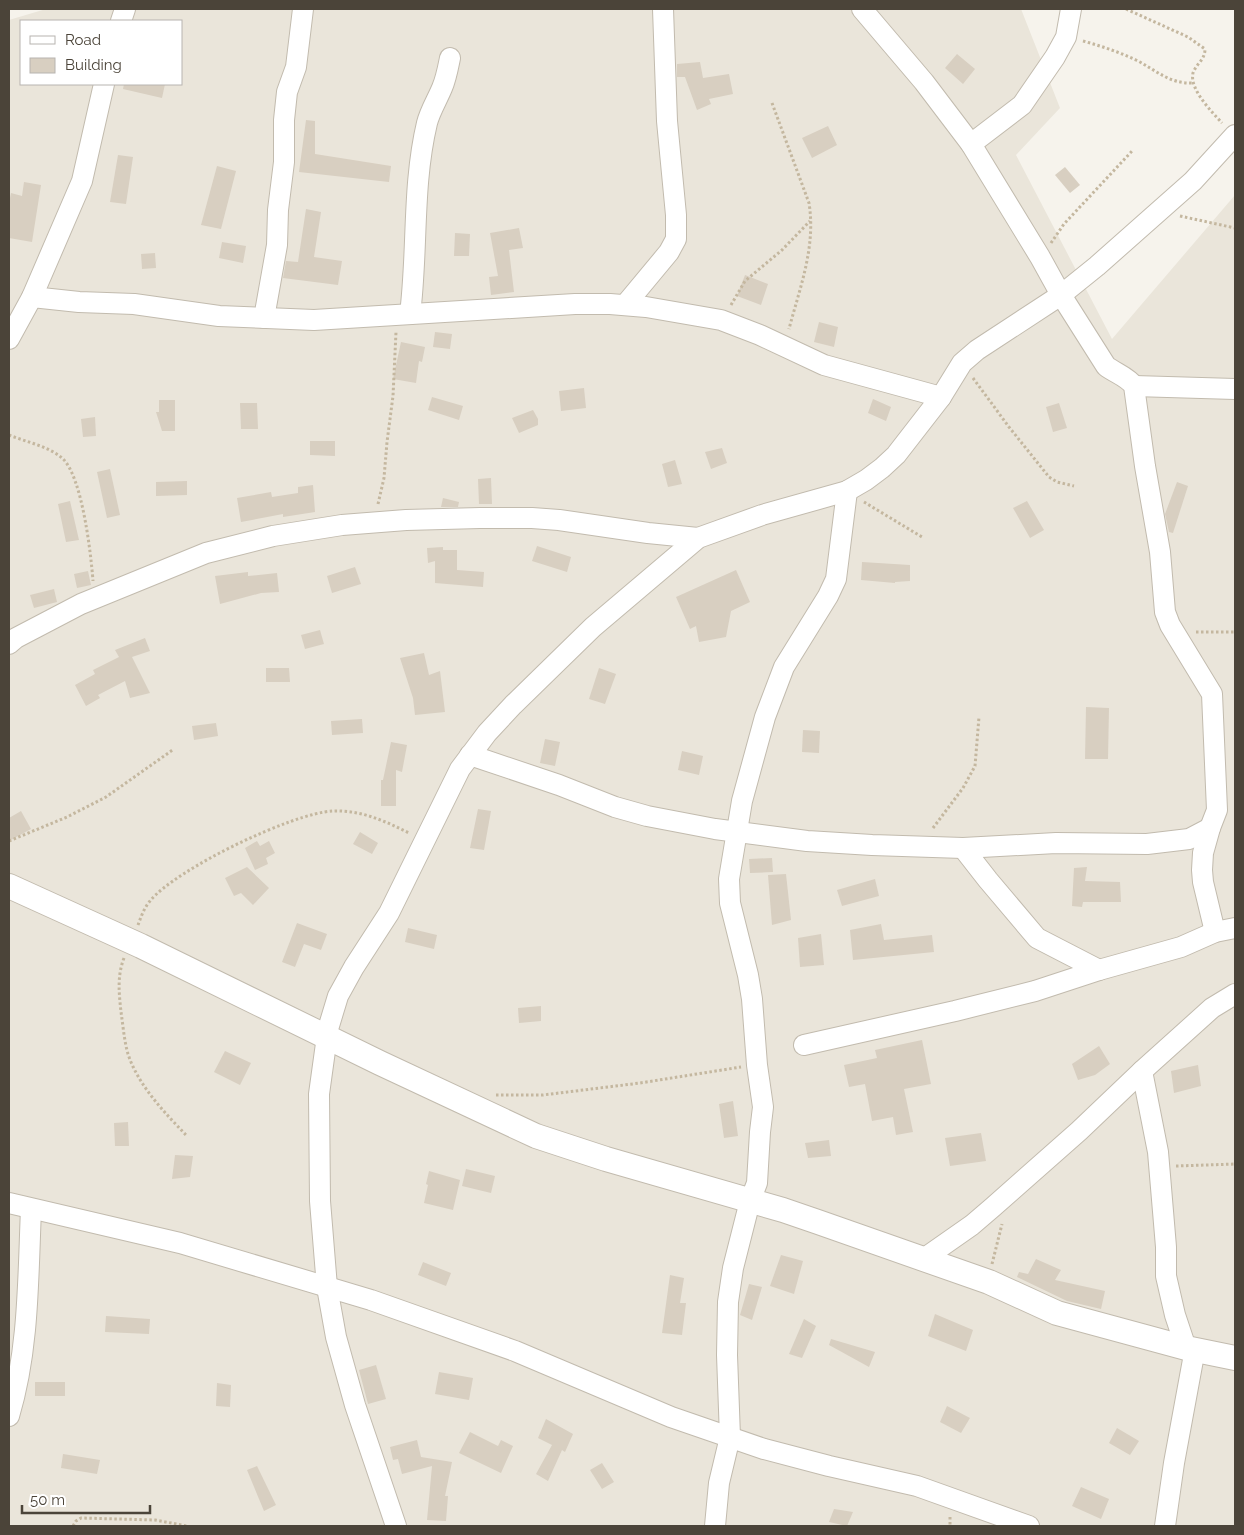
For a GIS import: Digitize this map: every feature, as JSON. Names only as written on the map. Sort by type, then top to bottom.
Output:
[{"type":"street","points":[[264,318],[277,245],[278,210],[284,162],[284,120],[287,92],[296,67],[302,9]]},
{"type":"street","points":[[625,305],[662,261],[676,239],[676,216],[667,121],[663,9]]},
{"type":"street","points":[[862,9],[924,82],[971,144],[1061,295],[1106,366],[1131,381],[1134,386],[1145,466],[1160,552],[1165,612],[1170,625],[1212,694],[1217,810],[1210,828],[1202,870],[1215,932]]},
{"type":"street","points":[[971,144],[1022,105],[1055,57],[1066,37],[1071,9]]},
{"type":"street","points":[[403,315],[415,275],[416,211],[421,157],[428,122],[443,86],[450,58]]},
{"type":"street","points":[[9,339],[32,297],[82,181],[104,85]]},
{"type":"street","points":[[396,1526],[357,1412],[336,1337],[327,1287],[320,1201],[319,1104],[330,1019],[338,996],[388,913],[426,841],[451,785],[470,755],[513,705],[594,627],[698,538],[762,515],[847,491],[866,480],[896,455],[941,397],[962,363],[977,350],[1061,295],[1193,181],[1235,136]]},
{"type":"street","points":[[32,297],[79,302],[134,304],[219,316],[314,320],[575,304],[655,308],[721,320],[751,331],[832,367],[941,397]]},
{"type":"street","points":[[1134,386],[1235,389]]},
{"type":"street","points":[[715,1526],[718,1483],[730,1436],[727,1355],[728,1302],[733,1268],[758,1176],[760,1132],[763,1114],[751,988],[729,897],[729,879],[736,832],[762,726],[784,668],[828,596],[836,579],[847,491]]},
{"type":"street","points":[[9,644],[16,638],[93,599],[186,560],[223,547],[273,536],[342,525],[480,518],[532,518],[698,538]]},
{"type":"street","points":[[470,755],[559,785],[614,807],[647,816],[736,832],[807,840],[963,848],[1056,843],[1147,844],[1189,839],[1210,828]]},
{"type":"street","points":[[963,848],[1037,938],[1099,970]]},
{"type":"street","points":[[9,886],[132,942],[536,1136],[606,1159],[828,1225],[922,1260],[989,1282],[1057,1313],[1235,1358]]},
{"type":"street","points":[[804,1045],[1035,991],[1099,970],[1181,947],[1215,932],[1235,928]]},
{"type":"street","points":[[922,1260],[993,1207],[1079,1131],[1212,1008],[1235,994]]},
{"type":"street","points":[[1142,1071],[1158,1152],[1166,1247],[1166,1276],[1175,1315],[1191,1348],[1165,1526]]},
{"type":"street","points":[[9,1203],[180,1243],[371,1300],[515,1351],[671,1417],[796,1458],[917,1486],[1029,1526]]},
{"type":"street","points":[[9,1416],[15,1396],[21,1362],[31,1209]]},
{"type":"path","points":[[1126,9],[1188,37],[1205,49],[1205,56],[1192,75],[1193,83],[1203,101],[1235,136]]},
{"type":"path","points":[[1066,37],[1116,51],[1146,65],[1174,82],[1193,83]]},
{"type":"path","points":[[772,102],[809,203],[811,220],[808,255],[784,346]]},
{"type":"path","points":[[1040,257],[1064,224],[1133,150]]},
{"type":"path","points":[[1159,211],[1235,228]]},
{"type":"path","points":[[721,320],[745,281],[782,250],[811,220]]},
{"type":"path","points":[[378,522],[378,504],[384,478],[403,315]]},
{"type":"path","points":[[962,363],[1049,477],[1057,482],[1074,486]]},
{"type":"path","points":[[9,435],[54,453],[64,460],[70,468],[76,486],[90,551],[93,599]]},
{"type":"path","points":[[847,491],[922,537]]},
{"type":"path","points":[[1175,633],[1235,632]]},
{"type":"path","points":[[914,846],[932,830],[963,788],[975,766],[979,717]]},
{"type":"path","points":[[9,841],[67,818],[106,797],[174,749]]},
{"type":"path","points":[[186,1135],[155,1100],[128,1053],[118,990],[121,966],[149,902],[175,879],[252,836],[287,823],[331,811],[364,814],[380,819],[426,841]]},
{"type":"path","points":[[490,1094],[543,1095],[757,1065]]},
{"type":"path","points":[[1159,1169],[1235,1164]]},
{"type":"path","points":[[989,1282],[1003,1222]]},
{"type":"path","points":[[73,1526],[81,1518],[155,1520],[188,1526]]},
{"type":"shaded area","points":[[46,9],[1021,9],[1060,108],[1016,155],[1112,339],[1235,195],[1235,1526],[9,1526],[9,20]]},
{"type":"building","points":[[957,54],[975,69],[963,84],[945,68]]},
{"type":"building","points":[[700,62],[703,78],[729,74],[733,94],[709,99],[711,104],[697,110],[685,77],[677,77],[677,64]]},
{"type":"building","points":[[124,85],[165,85],[162,98],[123,89]]},
{"type":"building","points":[[306,120],[315,121],[315,154],[391,166],[389,182],[299,172]]},
{"type":"building","points":[[828,126],[837,145],[812,158],[802,138]]},
{"type":"building","points":[[118,155],[133,157],[126,204],[110,202]]},
{"type":"building","points":[[217,166],[236,171],[221,229],[201,225]]},
{"type":"building","points":[[1065,167],[1080,185],[1070,193],[1055,175]]},
{"type":"building","points":[[24,182],[41,185],[32,242],[9,238],[9,203],[11,193],[22,196]]},
{"type":"building","points":[[306,209],[321,212],[314,257],[342,261],[338,285],[283,278],[286,261],[298,262]]},
{"type":"building","points":[[519,228],[523,248],[509,250],[514,292],[491,295],[489,277],[498,276],[490,233]]},
{"type":"building","points":[[455,233],[470,234],[469,256],[454,256]]},
{"type":"building","points":[[222,242],[246,246],[243,263],[219,258]]},
{"type":"building","points":[[155,253],[156,268],[142,269],[141,254]]},
{"type":"building","points":[[745,275],[768,284],[761,305],[737,296]]},
{"type":"building","points":[[819,322],[838,327],[834,347],[814,342]]},
{"type":"building","points":[[435,332],[452,334],[450,349],[433,347]]},
{"type":"building","points":[[401,342],[425,347],[422,362],[419,361],[416,383],[393,379]]},
{"type":"building","points":[[584,388],[586,408],[561,411],[559,391]]},
{"type":"building","points":[[432,397],[463,406],[459,420],[428,410]]},
{"type":"building","points":[[873,399],[891,407],[886,421],[868,413]]},
{"type":"building","points":[[159,400],[175,400],[175,431],[162,431],[156,412],[159,412]]},
{"type":"building","points":[[240,403],[257,403],[258,429],[241,429]]},
{"type":"building","points":[[1059,403],[1067,428],[1053,432],[1046,407]]},
{"type":"building","points":[[533,410],[538,419],[538,425],[519,433],[512,418]]},
{"type":"building","points":[[95,417],[96,436],[83,437],[81,419]]},
{"type":"building","points":[[310,441],[335,441],[335,456],[310,455]]},
{"type":"building","points":[[722,448],[727,463],[711,469],[705,452]]},
{"type":"building","points":[[675,460],[682,484],[668,487],[662,464]]},
{"type":"building","points":[[110,469],[120,515],[107,518],[97,472]]},
{"type":"building","points":[[491,478],[492,504],[479,504],[478,479]]},
{"type":"building","points":[[187,481],[187,495],[156,496],[156,482]]},
{"type":"building","points":[[1177,482],[1188,486],[1173,533],[1169,532],[1165,514]]},
{"type":"building","points":[[313,485],[315,512],[283,517],[283,514],[241,522],[237,498],[271,492],[272,497],[298,493],[298,487]]},
{"type":"building","points":[[443,498],[459,502],[458,507],[441,507]]},
{"type":"building","points":[[70,501],[79,540],[66,542],[58,504]]},
{"type":"building","points":[[1027,501],[1044,530],[1030,538],[1013,508]]},
{"type":"building","points":[[537,546],[571,557],[567,572],[532,561]]},
{"type":"building","points":[[443,547],[443,550],[457,550],[457,570],[484,572],[483,587],[435,583],[435,561],[428,563],[427,548]]},
{"type":"building","points":[[862,562],[910,565],[910,581],[895,583],[861,580]]},
{"type":"building","points":[[355,567],[361,584],[332,593],[327,576]]},
{"type":"building","points":[[736,570],[750,602],[731,611],[726,637],[699,642],[696,626],[690,629],[676,597]]},
{"type":"building","points":[[88,571],[91,585],[77,588],[74,574]]},
{"type":"building","points":[[248,572],[248,576],[277,573],[279,592],[261,593],[220,604],[215,576]]},
{"type":"building","points":[[54,589],[57,602],[34,608],[30,595]]},
{"type":"building","points":[[320,630],[324,644],[305,649],[301,635]]},
{"type":"building","points":[[145,638],[150,651],[132,657],[150,693],[130,698],[125,681],[98,695],[100,698],[86,706],[75,685],[95,674],[93,670],[119,657],[115,650]]},
{"type":"building","points":[[424,653],[429,675],[440,671],[445,712],[415,715],[413,698],[400,658]]},
{"type":"building","points":[[266,668],[289,668],[290,682],[266,682]]},
{"type":"building","points":[[599,668],[616,674],[605,704],[589,699]]},
{"type":"building","points":[[1086,707],[1109,708],[1108,759],[1085,759]]},
{"type":"building","points":[[362,719],[363,733],[332,735],[331,721]]},
{"type":"building","points":[[216,723],[218,736],[194,740],[192,726]]},
{"type":"building","points":[[803,730],[820,731],[819,753],[802,752]]},
{"type":"building","points":[[545,739],[560,742],[555,766],[540,763]]},
{"type":"building","points":[[391,742],[407,745],[402,772],[396,770],[396,806],[381,806],[381,780],[383,780]]},
{"type":"building","points":[[682,751],[703,756],[699,775],[678,770]]},
{"type":"building","points":[[478,809],[491,811],[484,850],[470,848]]},
{"type":"building","points":[[21,811],[31,829],[9,841],[9,818]]},
{"type":"building","points":[[360,832],[378,843],[372,854],[353,844]]},
{"type":"building","points":[[257,841],[260,846],[269,841],[275,853],[266,858],[268,864],[255,870],[245,848]]},
{"type":"building","points":[[772,858],[773,872],[750,873],[749,859]]},
{"type":"building","points":[[247,867],[269,888],[253,905],[241,893],[234,896],[225,878]]},
{"type":"building","points":[[1087,867],[1085,881],[1120,882],[1121,902],[1083,902],[1082,907],[1072,906],[1074,868]]},
{"type":"building","points":[[786,874],[791,920],[772,925],[768,875]]},
{"type":"building","points":[[875,879],[879,896],[842,906],[837,890]]},
{"type":"building","points":[[297,923],[327,934],[321,950],[304,944],[295,967],[282,962]]},
{"type":"building","points":[[881,924],[884,940],[932,935],[934,952],[853,960],[850,930]]},
{"type":"building","points":[[408,928],[437,935],[434,949],[405,942]]},
{"type":"building","points":[[821,934],[824,965],[800,967],[798,938]]},
{"type":"building","points":[[541,1006],[541,1021],[519,1023],[518,1008]]},
{"type":"building","points":[[922,1040],[931,1084],[904,1089],[913,1132],[896,1135],[893,1117],[872,1121],[865,1084],[849,1087],[844,1065],[877,1058],[875,1050]]},
{"type":"building","points":[[1099,1046],[1110,1064],[1095,1075],[1078,1080],[1072,1064]]},
{"type":"building","points":[[225,1051],[251,1063],[240,1085],[214,1072]]},
{"type":"building","points":[[1198,1065],[1201,1086],[1174,1093],[1171,1071]]},
{"type":"building","points":[[733,1101],[738,1136],[724,1138],[719,1104]]},
{"type":"building","points":[[128,1122],[129,1146],[115,1146],[114,1123]]},
{"type":"building","points":[[981,1133],[986,1161],[950,1166],[945,1138]]},
{"type":"building","points":[[829,1140],[831,1156],[808,1158],[805,1143]]},
{"type":"building","points":[[175,1155],[193,1156],[190,1177],[172,1179]]},
{"type":"building","points":[[466,1169],[495,1176],[491,1193],[462,1186]]},
{"type":"building","points":[[429,1171],[460,1180],[453,1210],[424,1203]]},
{"type":"building","points":[[781,1255],[803,1261],[794,1294],[770,1286]]},
{"type":"building","points":[[1036,1259],[1061,1270],[1055,1280],[1105,1291],[1101,1309],[1067,1301],[1017,1277],[1019,1272],[1028,1274]]},
{"type":"building","points":[[423,1262],[451,1273],[446,1286],[418,1275]]},
{"type":"building","points":[[670,1275],[684,1278],[680,1303],[686,1303],[682,1335],[662,1333]]},
{"type":"building","points":[[749,1284],[762,1287],[752,1320],[740,1315]]},
{"type":"building","points":[[935,1314],[973,1330],[966,1351],[928,1336]]},
{"type":"building","points":[[106,1316],[150,1319],[149,1334],[105,1332]]},
{"type":"building","points":[[804,1319],[816,1326],[802,1358],[789,1354]]},
{"type":"building","points":[[831,1339],[875,1352],[869,1367],[829,1345]]},
{"type":"building","points":[[376,1365],[386,1399],[368,1404],[359,1370]]},
{"type":"building","points":[[439,1372],[473,1378],[469,1400],[435,1394]]},
{"type":"building","points":[[35,1382],[65,1382],[65,1396],[35,1396]]},
{"type":"building","points":[[217,1383],[231,1385],[230,1407],[216,1406]]},
{"type":"building","points":[[947,1406],[970,1418],[961,1433],[940,1422]]},
{"type":"building","points":[[546,1419],[573,1434],[565,1452],[562,1450],[548,1481],[536,1474],[552,1445],[538,1438]]},
{"type":"building","points":[[1117,1428],[1139,1441],[1130,1455],[1109,1443]]},
{"type":"building","points":[[470,1432],[498,1446],[501,1440],[513,1446],[501,1473],[459,1453]]},
{"type":"building","points":[[417,1440],[421,1457],[452,1462],[445,1496],[448,1496],[446,1521],[427,1520],[432,1466],[402,1474],[398,1459],[393,1460],[390,1447]]},
{"type":"building","points":[[63,1454],[100,1460],[97,1474],[61,1468]]},
{"type":"building","points":[[602,1463],[614,1482],[602,1489],[590,1470]]},
{"type":"building","points":[[257,1466],[276,1505],[264,1511],[247,1470]]},
{"type":"building","points":[[1081,1487],[1109,1499],[1101,1519],[1072,1506]]},
{"type":"building","points":[[834,1509],[853,1512],[847,1526],[829,1522]]}]
